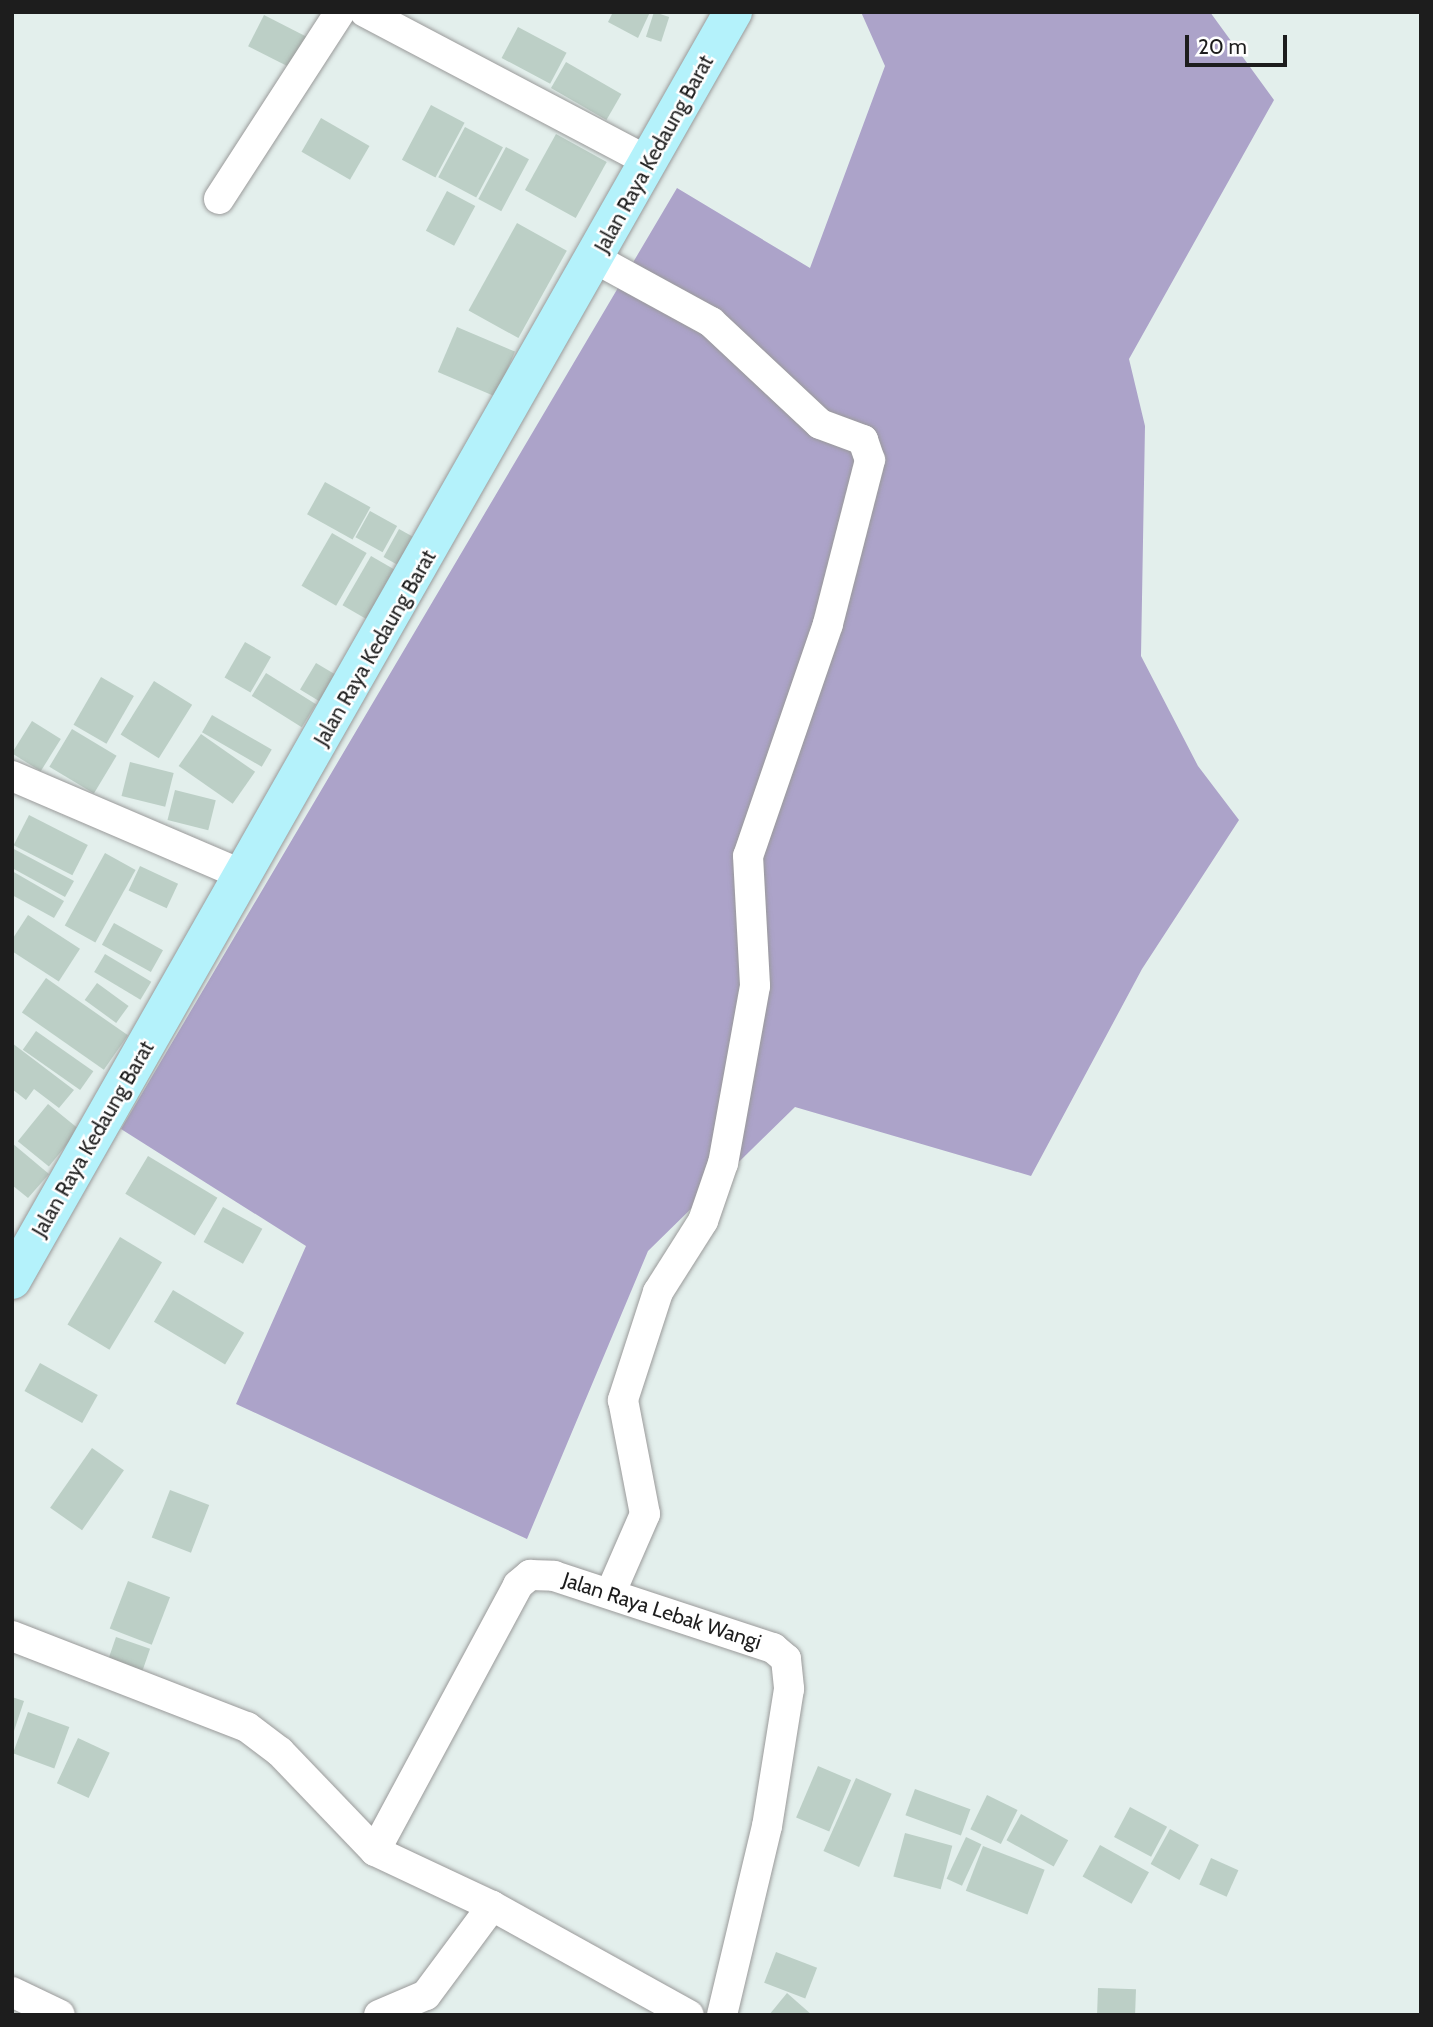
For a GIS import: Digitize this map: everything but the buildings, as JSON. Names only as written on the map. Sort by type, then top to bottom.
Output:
[{"type":"street","points":[[219,199],[340,12]]},
{"type":"street","name":"Jalan Raya Kedaung Barat","points":[[12,1280],[596,259],[733,12]]},
{"type":"street","points":[[367,13],[648,161]]},
{"type":"street","points":[[596,259],[711,322],[820,424],[863,440],[870,460],[828,624],[748,856],[755,986],[723,1163],[703,1221],[658,1292],[623,1400],[645,1514],[610,1594]]},
{"type":"street","points":[[12,776],[243,875]]},
{"type":"street","name":"Jalan Raya Lebak Wangi","points":[[375,1851],[518,1584],[530,1575],[554,1576],[774,1648],[786,1659],[789,1689],[766,1826],[722,2015]]},
{"type":"street","points":[[12,1636],[258,1734],[375,1851],[492,1906],[689,2015]]},
{"type":"street","points":[[379,2015],[426,1995],[492,1906]]},
{"type":"street","points":[[12,1992],[60,2015]]},
{"type":"shaded area","points":[[861,12],[1210,12],[1274,100],[1129,359],[1145,426],[1141,656],[1198,766],[1239,820],[1142,969],[1031,1176],[795,1107],[648,1251],[527,1539],[236,1404],[306,1246],[121,1129],[677,188],[810,268],[885,66]]}]
